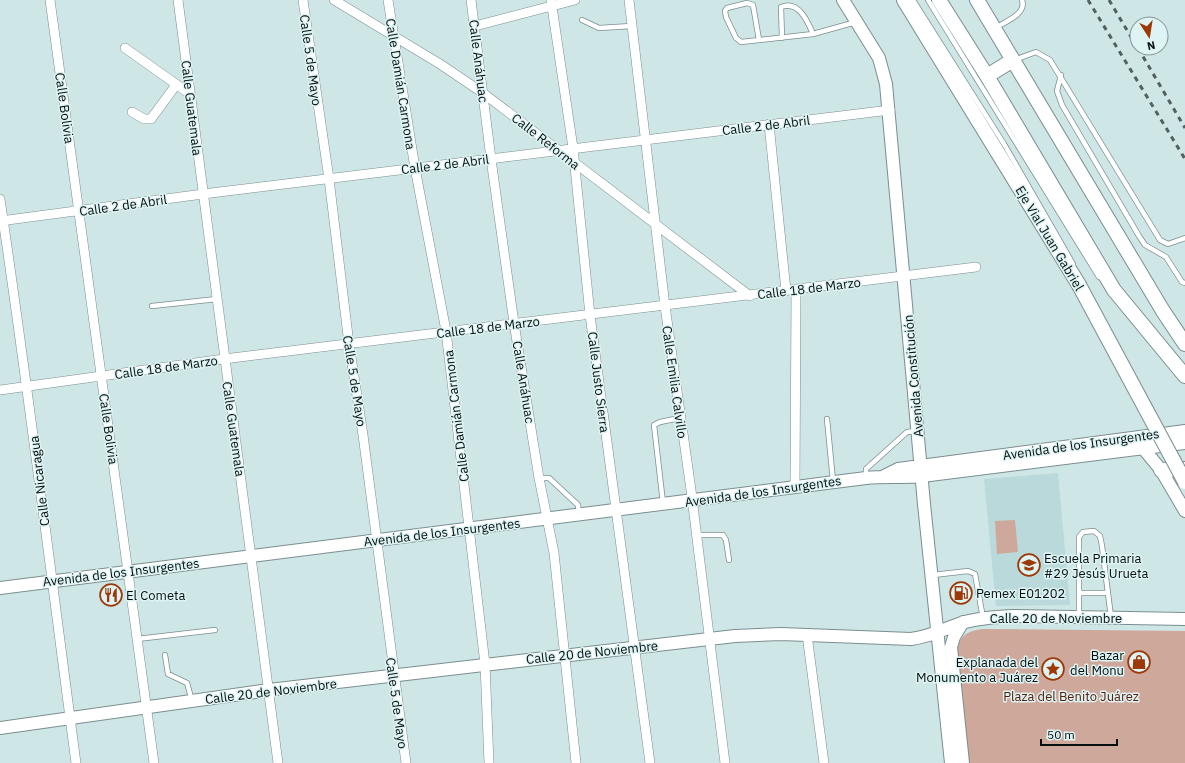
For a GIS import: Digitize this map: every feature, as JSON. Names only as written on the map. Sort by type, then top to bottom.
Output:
[{"type":"main road","name":"Avenida Constitución","points":[[843,0],[858,21],[880,62],[886,84],[890,110],[921,471],[951,763]]},
{"type":"main road","name":"Eje Vial Juan Gabriel","points":[[904,0],[1079,285],[1185,482]]},
{"type":"main road","points":[[939,0],[987,76],[1114,290],[1185,376]]},
{"type":"main road","points":[[977,0],[1163,312],[1185,344]]},
{"type":"main road","points":[[987,76],[1013,60]]},
{"type":"main road","name":"Avenida de los Insurgentes","points":[[0,588],[833,482],[884,476],[900,478],[921,471],[1185,430]]},
{"type":"main road","name":"Avenida de los Insurgentes","points":[[921,471],[1185,443]]},
{"type":"main road","points":[[1143,448],[1161,470],[1185,511]]},
{"type":"main road","points":[[1161,470],[1185,469]]},
{"type":"main road","name":"Calle 20 de Noviembre","points":[[0,728],[269,690],[564,655],[764,634],[911,638],[927,637],[963,622],[983,618],[1012,616],[1111,619],[1185,619]]},
{"type":"main road","points":[[963,622],[954,636],[951,647],[963,763]]},
{"type":"street","name":"Calle Bolivia","points":[[50,0],[154,763]]},
{"type":"street","name":"Calle Guatemala","points":[[178,0],[278,763]]},
{"type":"street","name":"Calle 5 de Mayo","points":[[302,0],[329,179],[349,344],[363,435],[393,676],[406,763]]},
{"type":"street","name":"Calle Reforma","points":[[334,0],[483,93],[574,164],[656,223],[750,296]]},
{"type":"street","name":"Calle Damián Carmona","points":[[388,0],[415,168],[446,331],[485,664],[489,763]]},
{"type":"street","name":"Calle Anáhuac","points":[[471,0],[514,323],[539,478],[554,553],[576,763]]},
{"type":"street","points":[[475,26],[551,3],[575,0]]},
{"type":"street","name":"Calle Emilia Calvillo","points":[[629,0],[665,306],[692,501],[725,763]]},
{"type":"street","name":"Calle Justo Sierra","points":[[551,3],[573,148],[590,315],[636,648],[650,763]]},
{"type":"street","points":[[125,48],[190,94]]},
{"type":"street","points":[[132,112],[144,120],[151,118],[176,85]]},
{"type":"street","name":"Calle 2 de Abril","points":[[2,221],[203,194],[890,110]]},
{"type":"street","points":[[769,124],[791,291],[795,488]]},
{"type":"street","name":"Calle Nicaragua","points":[[0,199],[2,221],[28,386],[51,581],[76,763]]},
{"type":"street","name":"Calle 18 de Marzo","points":[[0,390],[224,359],[446,331],[750,296],[976,267]]},
{"type":"street","points":[[807,635],[824,763]]},
{"type":"lane","points":[[913,0],[1004,144],[1070,255],[1079,285]]},
{"type":"lane","points":[[928,0],[1024,152],[1094,271],[1104,284],[1114,290]]},
{"type":"lane","points":[[994,29],[1018,14],[1023,8],[1022,0]]},
{"type":"lane","points":[[760,40],[753,5],[747,3],[726,8],[725,14],[738,41],[760,40],[782,38],[813,34],[858,21]]},
{"type":"lane","points":[[782,38],[781,7],[787,4],[795,3],[800,6],[813,34]]},
{"type":"lane","points":[[582,20],[599,28],[632,26]]},
{"type":"lane","points":[[1013,60],[1036,52],[1050,60],[1061,75],[1160,240],[1164,243],[1171,243],[1185,238]]},
{"type":"lane","points":[[1061,75],[1057,91],[1062,105],[1145,245],[1162,254],[1169,261],[1182,282],[1185,283]]},
{"type":"lane","points":[[1162,254],[1164,243]]},
{"type":"lane","points":[[152,306],[217,299]]},
{"type":"lane","points":[[663,504],[654,425],[660,422],[680,418]]},
{"type":"lane","points":[[827,419],[833,482]]},
{"type":"lane","points":[[866,478],[866,469],[907,432],[918,430]]},
{"type":"lane","points":[[539,478],[549,478],[578,505],[579,515]]},
{"type":"lane","points":[[1079,618],[1079,537],[1083,532],[1094,532],[1100,536],[1101,541],[1111,619]]},
{"type":"lane","points":[[696,535],[723,535],[726,540],[729,560]]},
{"type":"lane","points":[[932,576],[972,572],[976,578],[983,618]]},
{"type":"lane","points":[[1079,593],[1108,593]]},
{"type":"lane","points":[[137,639],[215,630]]},
{"type":"lane","points":[[165,655],[168,674],[187,683],[192,701]]},
{"type":"shaded area","name":"Escuela Primaria #29 Jesús Urueta","points":[[1058,473],[1070,605],[996,606],[984,479]]},
{"type":"green space","points":[[1015,520],[1018,552],[997,554],[995,521]]},
{"type":"green space","name":"Plaza del Benito Juárez","points":[[982,629],[1185,631],[1185,763],[968,763],[957,652],[958,646],[965,635],[972,631]]},
{"type":"railway","points":[[1088,0],[1185,159]]},
{"type":"railway","points":[[1109,0],[1129,34]]},
{"type":"railway","points":[[1143,56],[1185,128]]},
{"type":"place","name":"Escuela Primaria #29 Jesús Urueta","points":[[1029,565]]},
{"type":"place","name":"Pemex E01202","points":[[961,593]]},
{"type":"place","name":"El Cometa","points":[[111,595]]},
{"type":"place","name":"Bazar del Monu","points":[[1139,662]]},
{"type":"place","name":"Explanada del Monumento a Juárez","points":[[1053,669]]}]
